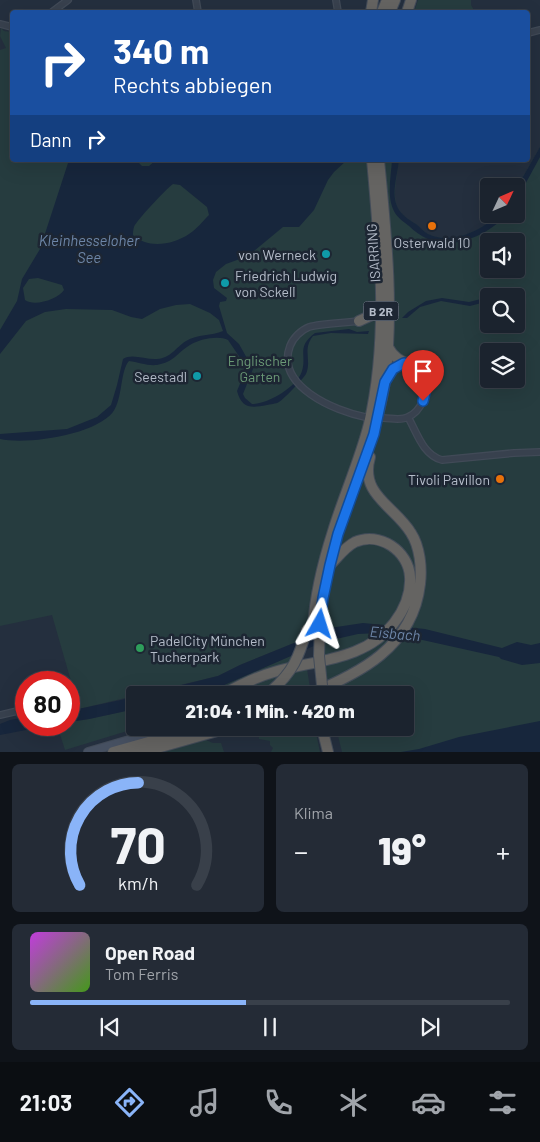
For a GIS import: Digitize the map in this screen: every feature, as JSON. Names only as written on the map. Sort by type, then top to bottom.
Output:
[{"type":"highway","name":"ISARRING","points":[[322,686],[313,624],[323,598],[338,534],[374,434],[385,382],[388,347],[381,295],[378,226],[372,162]]},
{"type":"highway","name":"ISARRING","points":[[315,686],[312,656],[313,624],[319,582],[332,532],[369,423],[385,328],[387,263],[379,162]]},
{"type":"highway","points":[[359,321],[377,312],[381,295]]},
{"type":"highway","points":[[359,321],[369,322],[385,328]]},
{"type":"highway","points":[[388,347],[393,356],[419,369],[426,378]]},
{"type":"highway","points":[[385,382],[393,369],[404,363]]},
{"type":"highway","points":[[239,686],[273,673],[341,657],[359,650],[380,638],[409,610],[420,592],[421,577],[417,545],[403,521],[382,502],[370,484],[368,464],[374,443],[374,434]]},
{"type":"highway","points":[[327,686],[352,675],[370,664],[406,628],[409,610],[410,577],[403,557],[388,544],[378,540],[368,539],[357,542],[346,548],[330,565]]},
{"type":"highway","points":[[275,686],[286,677],[297,661],[313,624]]},
{"type":"highway","points":[[113,752],[170,736]]},
{"type":"highway","points":[[136,752],[200,736]]},
{"type":"highway","points":[[326,736],[328,752]]},
{"type":"highway","points":[[328,736],[335,752]]},
{"type":"main road","points":[[88,752],[138,736]]},
{"type":"street","points":[[54,10],[64,1]]},
{"type":"street","points":[[359,321],[309,327],[298,334],[291,344],[288,353],[288,363],[295,380],[301,386],[331,406],[365,417]]},
{"type":"street","points":[[383,418],[399,419],[408,417],[415,412],[423,401],[426,390],[426,378]]},
{"type":"street","points":[[408,417],[423,446],[436,458],[442,460],[540,452]]},
{"type":"street","points":[[0,714],[15,711]]},
{"type":"green space","points":[[418,0],[471,0],[474,10],[415,10]]},
{"type":"green space","name":"Englischer Garten","points":[[1,28],[4,31],[10,32],[10,162],[399,162],[395,196],[397,206],[405,216],[426,233],[446,238],[466,235],[488,223],[525,223],[525,178],[522,178],[540,147],[540,724],[421,752],[342,752],[338,736],[414,736],[414,686],[326,686],[323,642],[299,641],[218,676],[176,686],[126,686],[126,698],[80,709],[80,671],[68,671],[52,615],[0,626],[0,50],[6,48],[0,36]]},
{"type":"green space","points":[[295,654],[280,675],[268,686],[221,686]]},
{"type":"green space","points":[[307,669],[310,686],[283,686],[297,671]]},
{"type":"green space","points":[[126,711],[126,731],[65,750],[61,736],[80,736],[80,720]]},
{"type":"green space","points":[[259,736],[317,736],[320,752],[271,752],[273,748],[270,745],[270,741],[259,739]]},
{"type":"green space","points":[[206,740],[213,743],[221,743],[224,752],[164,752]]},
{"type":"water","points":[[540,147],[540,157],[525,184],[525,178],[522,178]]},
{"type":"water","name":"Kleinhesseloher See","points":[[68,162],[138,162],[142,166],[149,166],[154,162],[345,162],[328,180],[314,210],[299,227],[283,227],[248,256],[226,264],[216,272],[213,280],[214,288],[227,298],[226,301],[220,302],[219,306],[227,333],[239,344],[253,369],[243,394],[252,404],[274,398],[294,383],[302,371],[304,347],[309,338],[315,333],[349,329],[357,332],[369,331],[368,334],[331,333],[313,336],[308,346],[308,369],[306,374],[281,400],[276,403],[256,407],[244,404],[239,397],[237,391],[246,369],[228,340],[220,338],[204,339],[194,343],[163,364],[150,365],[129,361],[124,371],[116,406],[113,412],[104,420],[92,427],[60,436],[27,441],[12,441],[0,439],[0,434],[67,429],[97,417],[111,405],[123,359],[127,357],[162,358],[190,339],[223,331],[219,320],[210,313],[190,304],[160,309],[142,319],[112,310],[66,309],[45,312],[26,321],[0,354],[0,330],[17,301],[22,279],[40,249]],"holes":[[[173,184],[180,185],[207,207],[209,215],[192,232],[183,238],[168,243],[153,244],[133,235],[136,224],[164,192]],[[38,278],[62,285],[64,290],[52,299],[34,303],[25,300],[23,288],[29,279]]]},
{"type":"water","points":[[392,162],[399,162],[395,189],[397,206],[405,216],[428,234],[446,238],[456,237],[475,231],[488,223],[497,223],[480,234],[460,242],[438,242],[425,238],[415,232],[395,213],[391,201]]},
{"type":"water","points":[[442,298],[469,302],[480,299],[480,303],[470,306],[441,301],[420,307],[407,318],[402,318],[426,301]]},
{"type":"water","name":"Eisbach","points":[[363,623],[425,629],[502,648],[517,642],[531,645],[540,643],[540,663],[522,665],[499,657],[409,637],[380,633],[358,634],[323,642],[221,686],[178,686],[218,676],[323,629]]},
{"type":"water","points":[[126,699],[126,711],[89,719],[80,720],[80,709]]},
{"type":"water","points":[[15,719],[15,732],[0,735],[0,724]]},
{"type":"water","points":[[540,721],[540,752],[401,752],[419,749],[459,737]]},
{"type":"place","name":"Osterwald 10","points":[[432,226]]},
{"type":"place","name":"von Werneck","points":[[326,254]]},
{"type":"place","name":"Friedrich Ludwig von Sckell","points":[[225,283]]},
{"type":"place","name":"Seestadl","points":[[197,376]]},
{"type":"place","name":"Tivoli Pavillon","points":[[500,479]]},
{"type":"place","name":"PadelCity München Tucherpark","points":[[140,648]]},
{"type":"route","points":[[320,624],[326,582],[338,534],[374,434],[385,382],[393,369],[404,363],[414,366],[423,373],[427,382],[423,401]]}]
